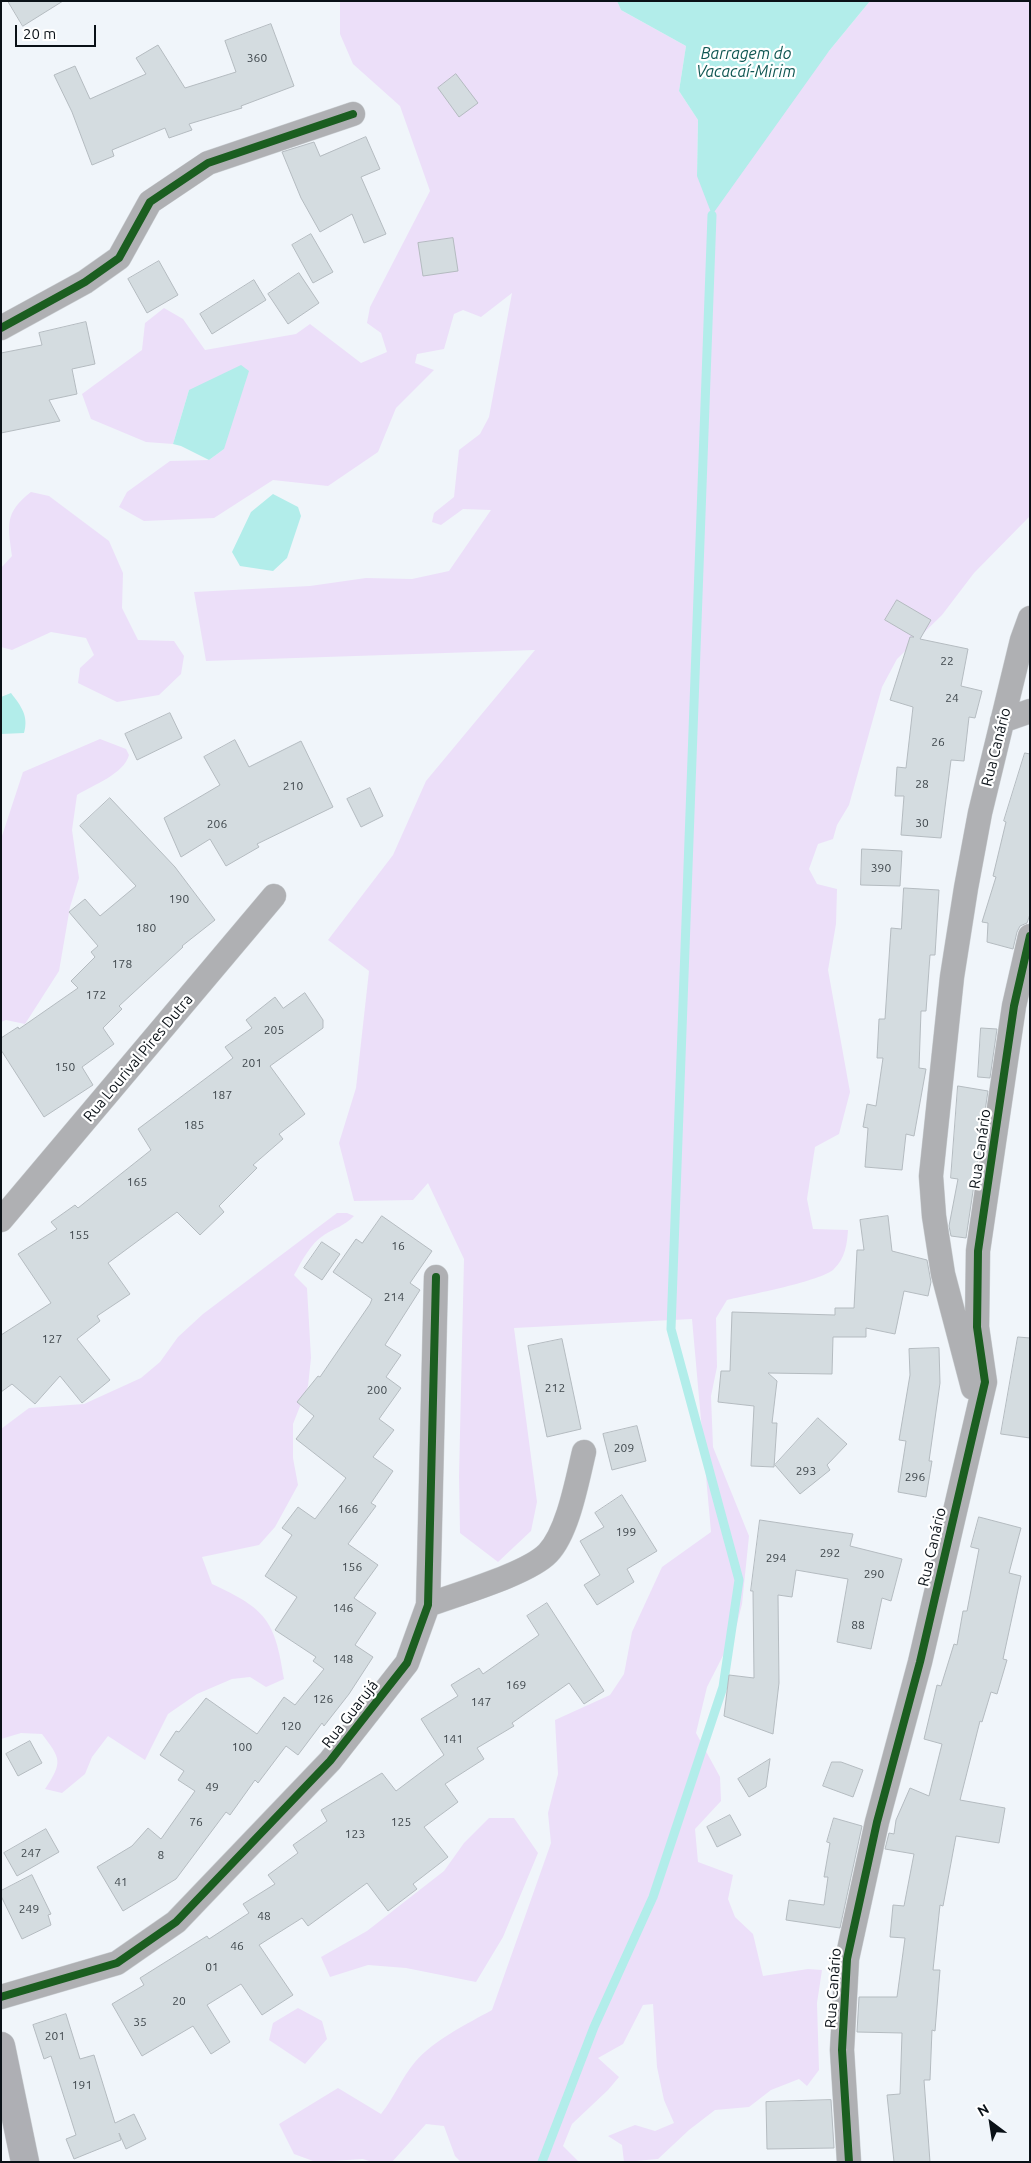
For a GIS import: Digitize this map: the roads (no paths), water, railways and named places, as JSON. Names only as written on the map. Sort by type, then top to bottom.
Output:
[{"type":"street","points":[[1,328],[85,282],[120,258],[150,202],[208,164],[353,114]]},
{"type":"street","name":"Rua Canário","points":[[979,1408],[944,1274],[934,1216],[930,1176],[952,977],[966,888],[980,813],[1022,640],[1030,618]]},
{"type":"street","points":[[1002,721],[1030,711]]},
{"type":"street","name":"Rua Lourival Pires Dutra","points":[[1,1220],[274,896]]},
{"type":"street","name":"Rua Canário","points":[[849,2162],[842,2050],[847,1959],[877,1822],[920,1662],[984,1382],[977,1328],[978,1251],[1014,1006],[1030,936]]},
{"type":"street","name":"Rua Guarujá","points":[[1,1997],[117,1964],[176,1922],[330,1761],[407,1663],[428,1605],[436,1277]]},
{"type":"street","points":[[428,1605],[517,1573],[548,1553],[567,1519],[584,1452]]},
{"type":"street","points":[[1,2046],[25,2162]]},
{"type":"water","name":"Barragem do Vacacaí-Mirim","points":[[617,1],[870,1],[829,51],[712,215],[697,176],[698,120],[679,91],[686,46],[621,10]]},
{"type":"water","points":[[241,365],[249,371],[224,449],[209,460],[173,444],[189,390]]},
{"type":"water","points":[[273,494],[298,507],[301,516],[287,558],[273,571],[240,566],[232,552],[251,512]]},
{"type":"water","points":[[11,693],[25,716],[24,733],[1,734],[1,697]]},
{"type":"waterway","points":[[542,2162],[594,2027],[653,1897],[723,1687],[739,1580],[671,1329],[712,215]]}]
